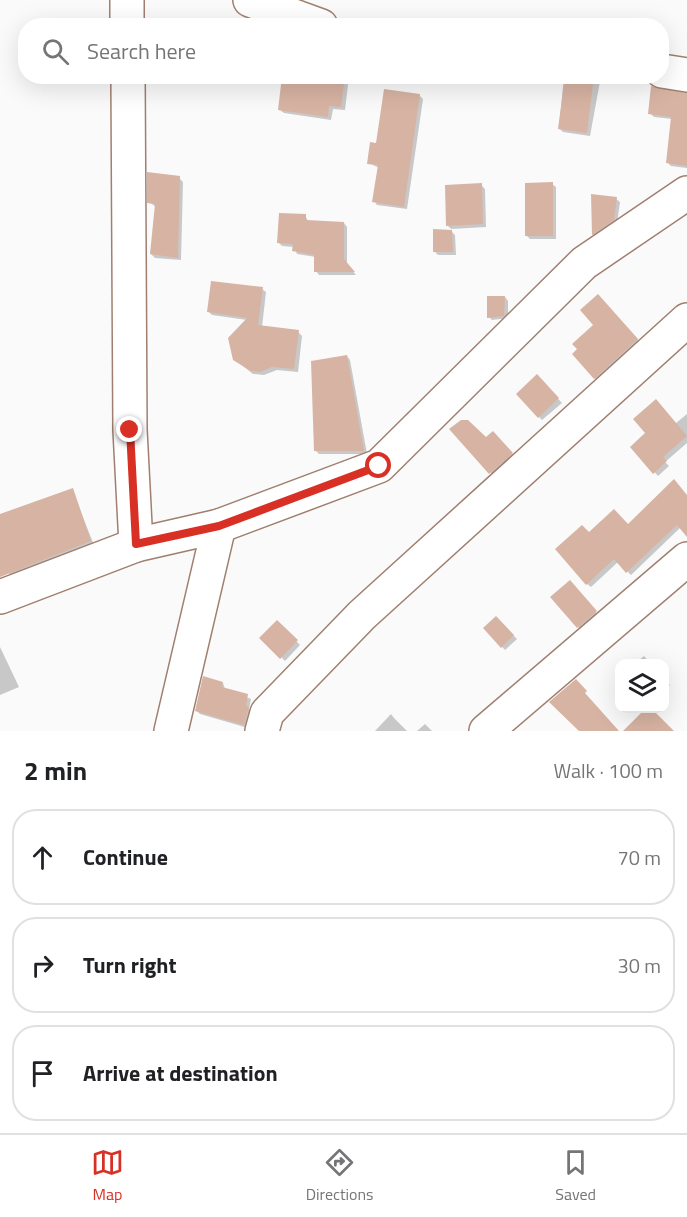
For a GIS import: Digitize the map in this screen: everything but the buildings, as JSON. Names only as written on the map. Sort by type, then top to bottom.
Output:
[{"type":"street","points":[[127,0],[127,18]]},
{"type":"street","points":[[250,0],[299,18]]},
{"type":"street","points":[[669,72],[687,75]]},
{"type":"street","points":[[128,84],[130,430],[136,544]]},
{"type":"street","points":[[0,597],[136,544],[219,526],[379,466],[584,263],[687,193]]},
{"type":"street","points":[[262,731],[267,713],[362,615],[687,320]]},
{"type":"street","points":[[171,731],[219,526]]},
{"type":"street","points":[[486,731],[687,559]]},
{"type":"route","points":[[130,430],[136,544],[219,526],[379,466]]}]
